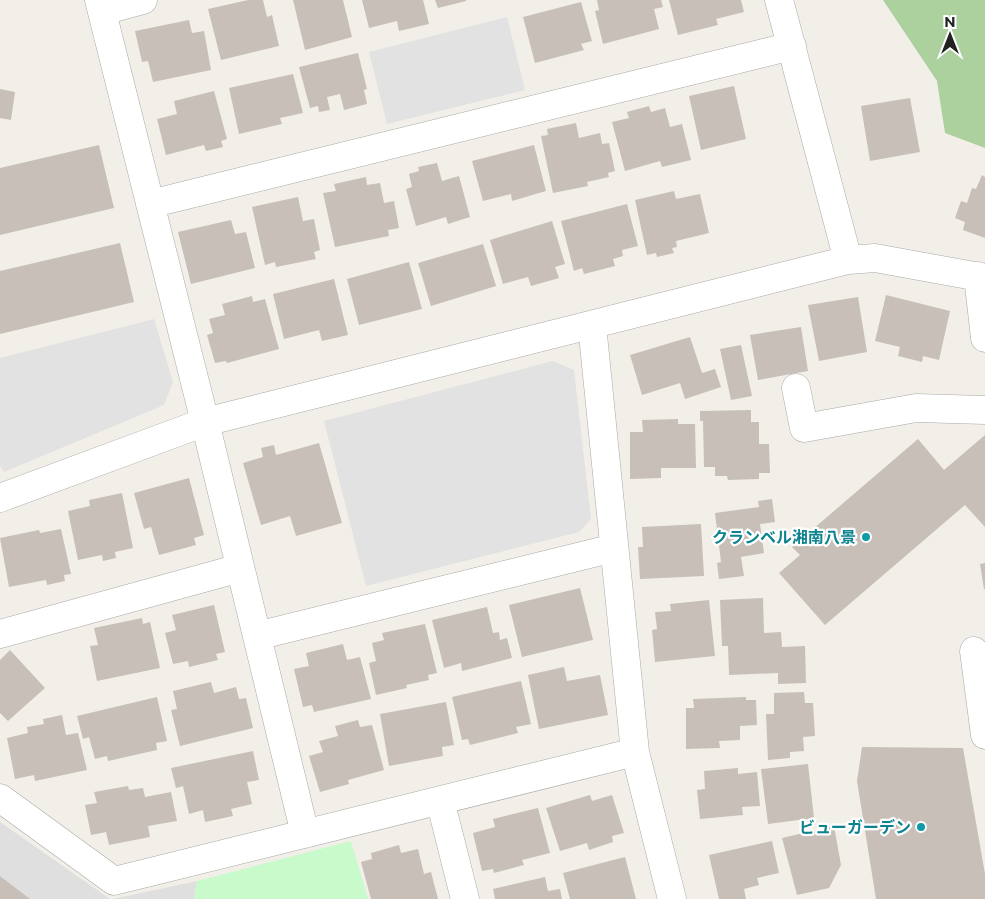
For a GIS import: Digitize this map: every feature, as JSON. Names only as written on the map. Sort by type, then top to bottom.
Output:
[{"type":"street","points":[[143,0],[100,5],[205,422],[305,834]]},
{"type":"street","points":[[778,0],[792,46],[848,260]]},
{"type":"street","points":[[150,204],[792,46]]},
{"type":"street","points":[[0,498],[205,422],[848,260],[875,258],[982,277],[985,338]]},
{"type":"street","points":[[592,325],[635,752],[672,899]]},
{"type":"street","points":[[796,388],[804,428],[916,408],[985,410]]},
{"type":"street","points":[[257,636],[614,548]]},
{"type":"street","points":[[0,634],[240,568]]},
{"type":"street","points":[[974,651],[985,735]]},
{"type":"street","points":[[0,798],[114,881],[635,752]]},
{"type":"street","points":[[440,800],[466,899]]},
{"type":"shaded area","points":[[507,17],[525,90],[387,124],[369,52]]},
{"type":"shaded area","points":[[154,319],[173,382],[164,405],[4,472],[0,466],[0,358]]},
{"type":"shaded area","points":[[553,361],[574,370],[591,519],[579,532],[366,586],[324,421]]},
{"type":"shaded area","points":[[0,822],[110,899],[0,899]]},
{"type":"shaded area","points":[[197,881],[194,899],[113,899]]},
{"type":"green space","points":[[883,0],[985,0],[985,148],[945,133],[937,81]]},
{"type":"green space","points":[[351,841],[368,899],[194,899],[197,881]]},
{"type":"building","points":[[248,0],[263,0],[267,17],[272,15],[279,46],[221,60],[208,9]]},
{"type":"building","points":[[293,0],[343,0],[352,37],[305,50]]},
{"type":"building","points":[[362,0],[423,0],[429,24],[399,31],[397,21],[369,28]]},
{"type":"building","points":[[435,0],[466,0],[466,1],[438,8]]},
{"type":"building","points":[[597,0],[661,0],[663,7],[654,9],[659,29],[603,44],[595,11],[599,10]]},
{"type":"building","points":[[669,0],[741,0],[744,12],[716,19],[718,25],[678,35]]},
{"type":"building","points":[[581,2],[592,41],[581,44],[584,50],[535,63],[523,17]]},
{"type":"building","points":[[189,20],[192,33],[204,31],[211,70],[153,82],[148,61],[142,62],[135,31]]},
{"type":"building","points":[[358,53],[367,89],[364,90],[367,104],[344,110],[340,94],[327,97],[330,110],[319,112],[318,106],[310,108],[299,67]]},
{"type":"building","points":[[293,74],[303,113],[280,118],[282,124],[239,134],[229,88]]},
{"type":"building","points":[[734,86],[746,139],[701,150],[689,96]]},
{"type":"building","points":[[0,89],[15,92],[11,120],[0,118]]},
{"type":"building","points":[[214,91],[227,139],[221,141],[223,147],[206,151],[204,145],[166,155],[157,119],[177,114],[174,101]]},
{"type":"building","points":[[910,98],[920,152],[870,161],[861,106]]},
{"type":"building","points":[[649,106],[651,112],[665,108],[670,127],[682,124],[691,160],[662,167],[660,161],[625,171],[612,122],[629,118],[627,112]]},
{"type":"building","points":[[576,123],[579,138],[600,133],[602,144],[609,143],[615,171],[608,173],[609,177],[587,182],[588,186],[553,193],[541,136],[548,135],[547,129]]},
{"type":"building","points":[[99,145],[114,208],[0,235],[0,168]]},
{"type":"building","points":[[534,145],[546,191],[512,201],[511,194],[483,201],[472,161]]},
{"type":"building","points":[[437,163],[442,181],[459,176],[470,217],[448,224],[446,217],[416,226],[406,189],[412,187],[409,174],[419,171],[418,167]]},
{"type":"building","points":[[982,175],[985,177],[985,238],[963,230],[965,222],[955,218],[961,201],[967,203],[972,188],[976,189]]},
{"type":"building","points":[[366,177],[367,185],[380,183],[384,203],[394,201],[399,228],[388,230],[389,236],[335,247],[323,193],[336,191],[334,184]]},
{"type":"building","points":[[674,191],[676,199],[700,194],[709,233],[676,241],[677,247],[672,248],[674,253],[657,257],[656,253],[647,255],[635,200]]},
{"type":"building","points":[[298,197],[303,221],[314,219],[320,250],[314,252],[316,259],[276,267],[275,262],[265,265],[252,207]]},
{"type":"building","points":[[627,204],[638,246],[622,250],[623,256],[613,259],[615,266],[584,274],[582,268],[574,271],[561,221]]},
{"type":"building","points":[[231,220],[235,234],[246,232],[255,268],[191,284],[178,232]]},
{"type":"building","points":[[552,221],[565,264],[555,267],[559,278],[531,286],[528,277],[503,284],[490,240]]},
{"type":"building","points":[[120,243],[134,302],[0,334],[0,271]]},
{"type":"building","points":[[483,244],[496,286],[431,306],[418,263]]},
{"type":"building","points":[[409,262],[422,309],[359,325],[347,279]]},
{"type":"building","points":[[334,279],[348,335],[322,341],[319,330],[284,339],[273,294]]},
{"type":"building","points":[[886,295],[950,311],[939,360],[923,356],[922,362],[898,356],[900,347],[875,341]]},
{"type":"building","points":[[252,296],[253,302],[265,299],[279,349],[227,363],[226,361],[215,363],[207,335],[213,333],[209,319],[225,315],[222,304]]},
{"type":"building","points":[[858,297],[867,352],[819,361],[808,305]]},
{"type":"building","points":[[801,327],[808,371],[758,380],[750,335]]},
{"type":"building","points":[[690,337],[702,373],[715,369],[721,387],[685,399],[680,383],[642,395],[630,355]]},
{"type":"building","points":[[741,345],[752,396],[731,400],[720,349]]},
{"type":"building","points":[[751,410],[751,422],[759,422],[759,444],[769,444],[770,473],[759,473],[759,479],[728,480],[727,476],[715,476],[715,467],[704,467],[703,421],[700,421],[700,411]]},
{"type":"building","points":[[678,419],[678,424],[695,424],[696,468],[661,468],[661,478],[630,479],[630,432],[643,432],[642,420]]},
{"type":"building","name":"クランベル湘南八景","points":[[985,435],[985,527],[965,505],[825,625],[779,573],[800,555],[792,547],[918,439],[944,470]]},
{"type":"building","points":[[319,443],[342,523],[296,536],[290,516],[261,525],[243,463],[263,457],[261,448],[274,445],[276,455]]},
{"type":"building","points":[[189,478],[204,535],[194,538],[196,545],[159,555],[151,527],[144,529],[134,493]]},
{"type":"building","points":[[122,493],[133,548],[115,552],[116,558],[103,561],[102,555],[78,560],[68,511],[90,506],[89,500]]},
{"type":"building","points":[[772,499],[775,522],[760,524],[764,553],[741,557],[744,576],[719,579],[717,563],[721,562],[715,513],[759,507],[758,501]]},
{"type":"building","points":[[701,524],[704,576],[640,579],[638,547],[643,547],[642,527]]},
{"type":"building","points":[[61,529],[71,574],[64,575],[65,581],[47,585],[46,580],[9,587],[0,538],[39,530],[40,533]]},
{"type":"building","points":[[985,563],[985,589],[984,589],[980,564]]},
{"type":"building","points":[[580,588],[593,640],[522,657],[509,605]]},
{"type":"building","points":[[763,598],[764,633],[781,632],[782,647],[805,646],[806,683],[778,684],[778,673],[729,675],[728,646],[722,646],[720,600]]},
{"type":"building","points":[[709,600],[715,656],[655,662],[652,630],[657,629],[655,612],[671,611],[670,604]]},
{"type":"building","points":[[214,605],[225,652],[216,654],[218,660],[189,667],[188,661],[173,664],[165,633],[176,630],[172,615]]},
{"type":"building","points":[[487,607],[493,633],[499,632],[500,640],[507,638],[512,658],[462,671],[461,663],[444,668],[432,620]]},
{"type":"building","points":[[142,618],[143,624],[150,622],[160,668],[97,681],[90,646],[98,645],[94,628]]},
{"type":"building","points":[[425,624],[437,673],[428,675],[429,680],[406,685],[407,688],[376,695],[369,663],[376,661],[372,643],[384,640],[382,633]]},
{"type":"building","points":[[343,644],[347,660],[360,657],[371,699],[314,712],[312,705],[303,707],[294,669],[309,666],[306,653]]},
{"type":"building","points":[[10,650],[45,688],[8,721],[0,713],[0,660]]},
{"type":"building","points":[[564,667],[567,681],[600,675],[608,715],[539,729],[528,675]]},
{"type":"building","points":[[521,681],[531,724],[516,727],[518,733],[470,745],[468,739],[462,740],[452,697]]},
{"type":"building","points":[[211,682],[214,693],[236,687],[239,699],[246,698],[253,728],[180,746],[171,710],[177,709],[173,691]]},
{"type":"building","points":[[804,692],[805,703],[813,703],[815,736],[803,737],[804,751],[790,752],[790,758],[768,760],[766,714],[774,714],[774,693]]},
{"type":"building","points":[[157,697],[167,741],[156,743],[157,750],[108,761],[107,756],[95,759],[89,737],[83,739],[77,716]]},
{"type":"building","points":[[746,697],[746,700],[756,700],[757,725],[740,726],[740,740],[719,741],[720,748],[686,749],[686,708],[694,708],[693,699]]},
{"type":"building","points":[[446,702],[454,745],[442,747],[443,756],[389,766],[380,714]]},
{"type":"building","points":[[62,715],[66,735],[78,733],[87,770],[35,781],[34,775],[15,779],[7,738],[28,733],[27,727],[44,724],[43,719]]},
{"type":"building","points":[[358,720],[360,727],[372,725],[384,770],[348,780],[349,784],[320,792],[309,756],[323,752],[319,741],[338,736],[335,726]]},
{"type":"building","name":"ビューガーデン","points":[[862,747],[963,748],[985,874],[985,899],[876,899],[857,781]]},
{"type":"building","points":[[253,751],[259,780],[247,782],[252,804],[231,809],[233,816],[205,822],[203,810],[189,814],[183,786],[176,788],[171,768]]},
{"type":"building","points":[[808,764],[814,818],[768,824],[761,769]]},
{"type":"building","points":[[738,768],[738,774],[757,772],[760,806],[742,807],[743,815],[700,819],[697,790],[705,789],[704,771]]},
{"type":"building","points":[[128,786],[129,790],[143,788],[145,797],[171,792],[177,821],[148,826],[150,837],[109,845],[106,832],[91,835],[85,805],[97,803],[94,792]]},
{"type":"building","points":[[590,795],[592,801],[612,795],[624,833],[612,836],[613,842],[589,850],[587,843],[560,851],[546,808]]},
{"type":"building","points":[[538,808],[550,853],[522,860],[524,865],[494,873],[493,869],[482,871],[473,833],[495,827],[493,819]]},
{"type":"building","points":[[834,826],[841,865],[829,888],[797,895],[782,838]]},
{"type":"building","points":[[772,841],[779,873],[757,878],[759,885],[744,889],[746,899],[719,899],[709,855]]},
{"type":"building","points":[[399,845],[401,853],[418,849],[424,874],[431,872],[438,899],[371,899],[361,862],[372,859],[371,853]]},
{"type":"building","points":[[625,857],[636,899],[570,899],[563,873]]},
{"type":"building","points":[[0,876],[30,899],[0,899]]},
{"type":"building","points":[[545,877],[548,891],[560,889],[562,899],[495,899],[493,889]]},
{"type":"place","name":"クランベル湘南八景","points":[[866,537]]},
{"type":"place","name":"ビューガーデン","points":[[921,827]]}]
